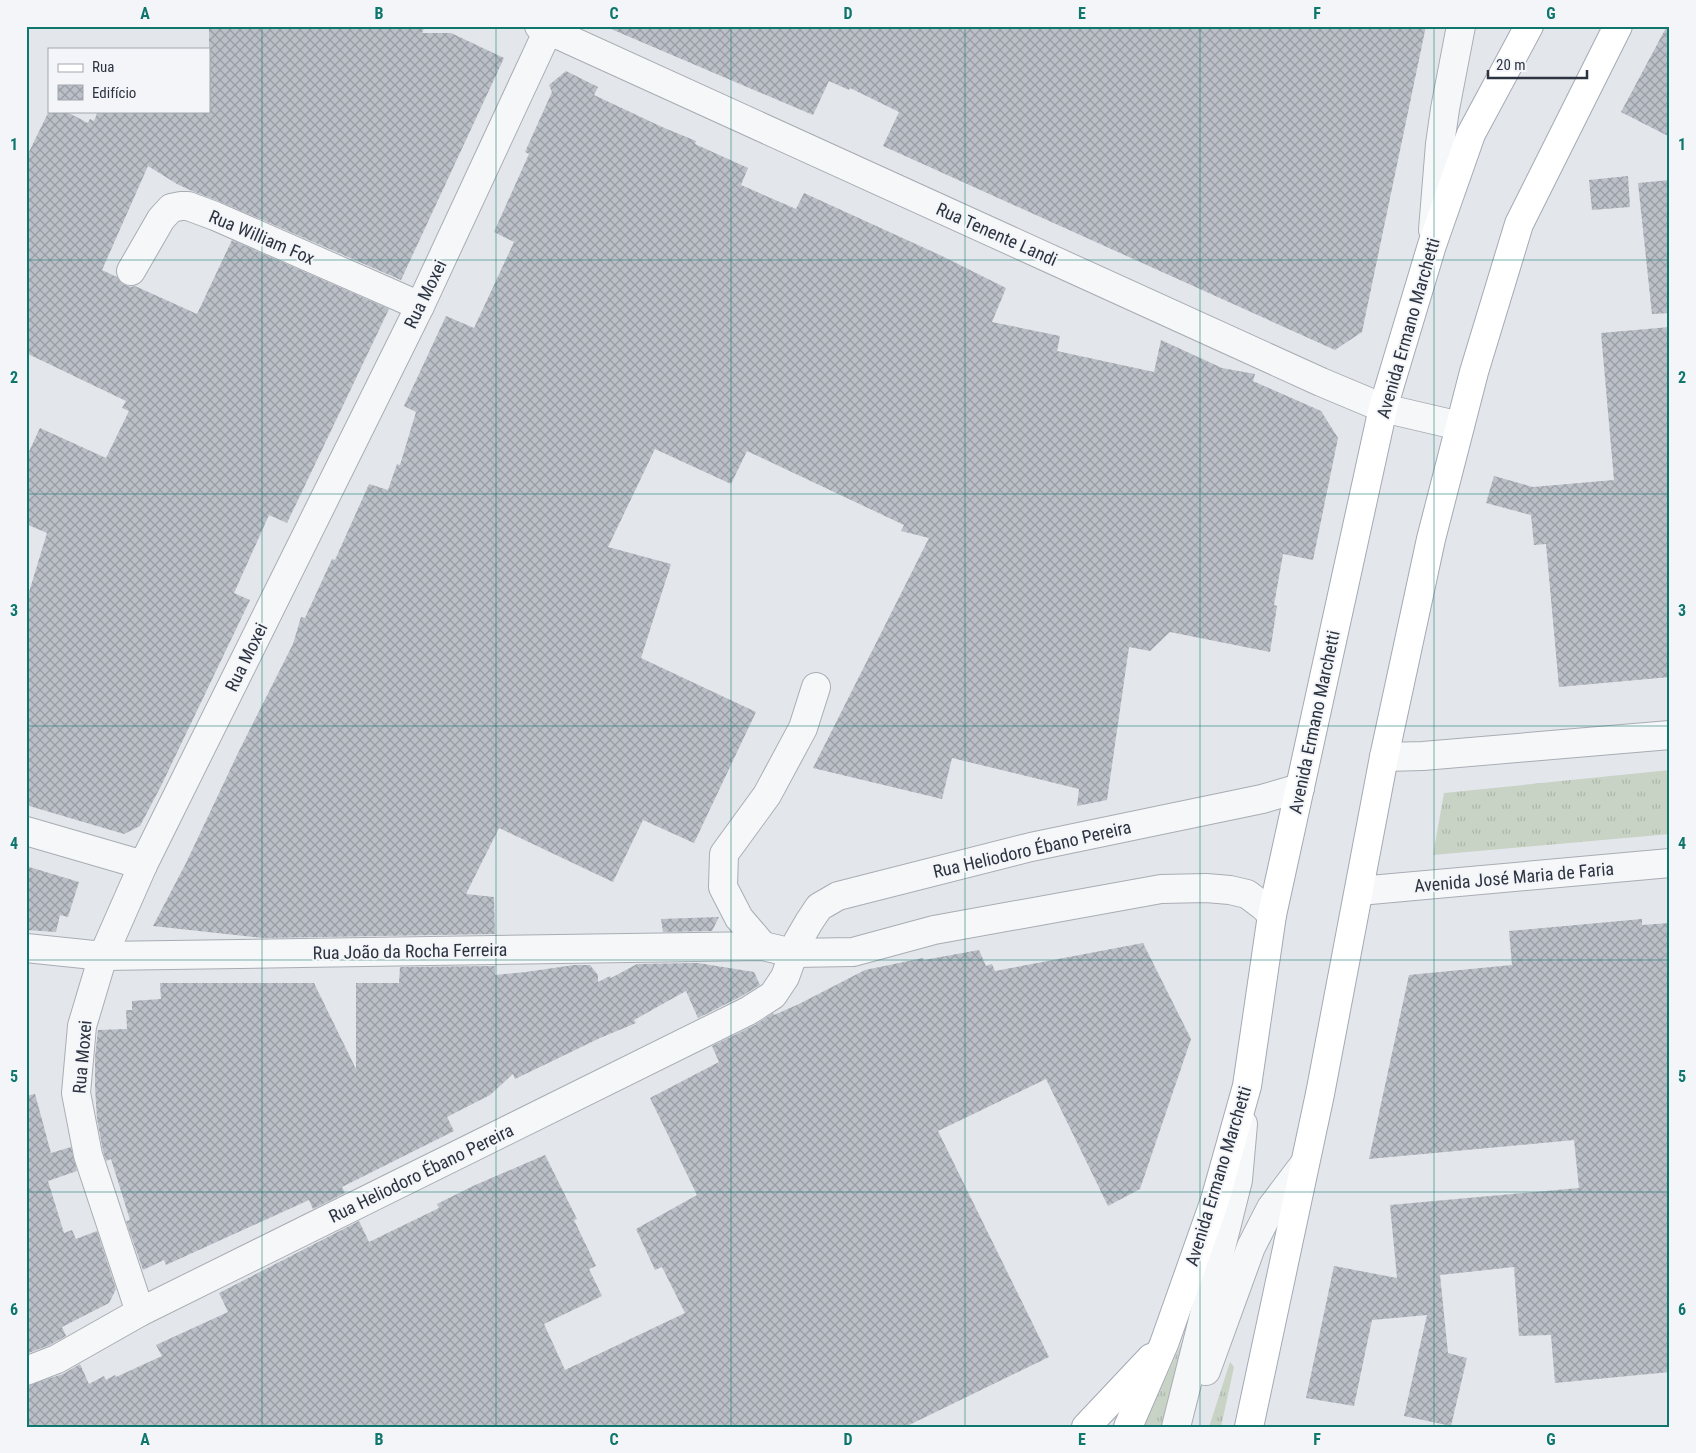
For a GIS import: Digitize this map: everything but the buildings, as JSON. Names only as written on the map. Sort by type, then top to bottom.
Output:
[{"type":"main road","name":"Avenida Ermano Marchetti","points":[[1128,1427],[1164,1344],[1215,1200],[1247,1086],[1272,915],[1383,408],[1432,244],[1471,134],[1529,26]]},
{"type":"main road","points":[[1249,1427],[1320,1094],[1384,757],[1430,539],[1474,372],[1519,224],[1618,26]]},
{"type":"main road","points":[[1086,1427],[1164,1344]]},
{"type":"street","points":[[1432,244],[1440,144],[1461,26]]},
{"type":"street","name":"Rua Tenente Landi","points":[[546,28],[1321,382],[1383,408],[1460,426]]},
{"type":"street","name":"Rua Moxei","points":[[140,1312],[88,1155],[76,1093],[82,1026],[103,956],[142,865],[420,306],[546,28]]},
{"type":"street","name":"Rua William Fox","points":[[131,271],[161,219],[171,208],[188,206],[215,216],[420,306]]},
{"type":"street","points":[[763,946],[739,918],[723,887],[724,854],[767,795],[803,728],[816,687]]},
{"type":"street","points":[[1384,757],[1423,756],[1670,735]]},
{"type":"street","name":"Rua Heliodoro Ébano Pereira","points":[[26,1371],[57,1358],[140,1312],[748,1011],[773,995],[785,977],[798,940],[820,907],[838,896],[1031,847],[1262,799],[1300,788]]},
{"type":"street","points":[[26,831],[142,865]]},
{"type":"street","name":"Avenida José Maria de Faria","points":[[1359,891],[1670,863]]},
{"type":"street","points":[[793,953],[853,952],[934,930],[1161,889],[1206,888],[1230,890],[1247,894],[1272,915]]},
{"type":"street","name":"Rua João da Rocha Ferreira","points":[[26,948],[103,956],[763,946],[793,953]]},
{"type":"street","points":[[1176,1427],[1238,1180],[1247,1086]]},
{"type":"street","points":[[1181,1427],[1199,1392],[1251,1247],[1271,1208],[1305,1163]]},
{"type":"green space","points":[[1670,770],[1670,834],[1433,855],[1444,793]]},
{"type":"green space","points":[[1207,1286],[1170,1427],[1144,1427]]},
{"type":"green space","points":[[1230,1362],[1234,1367],[1221,1427],[1209,1427]]}]
